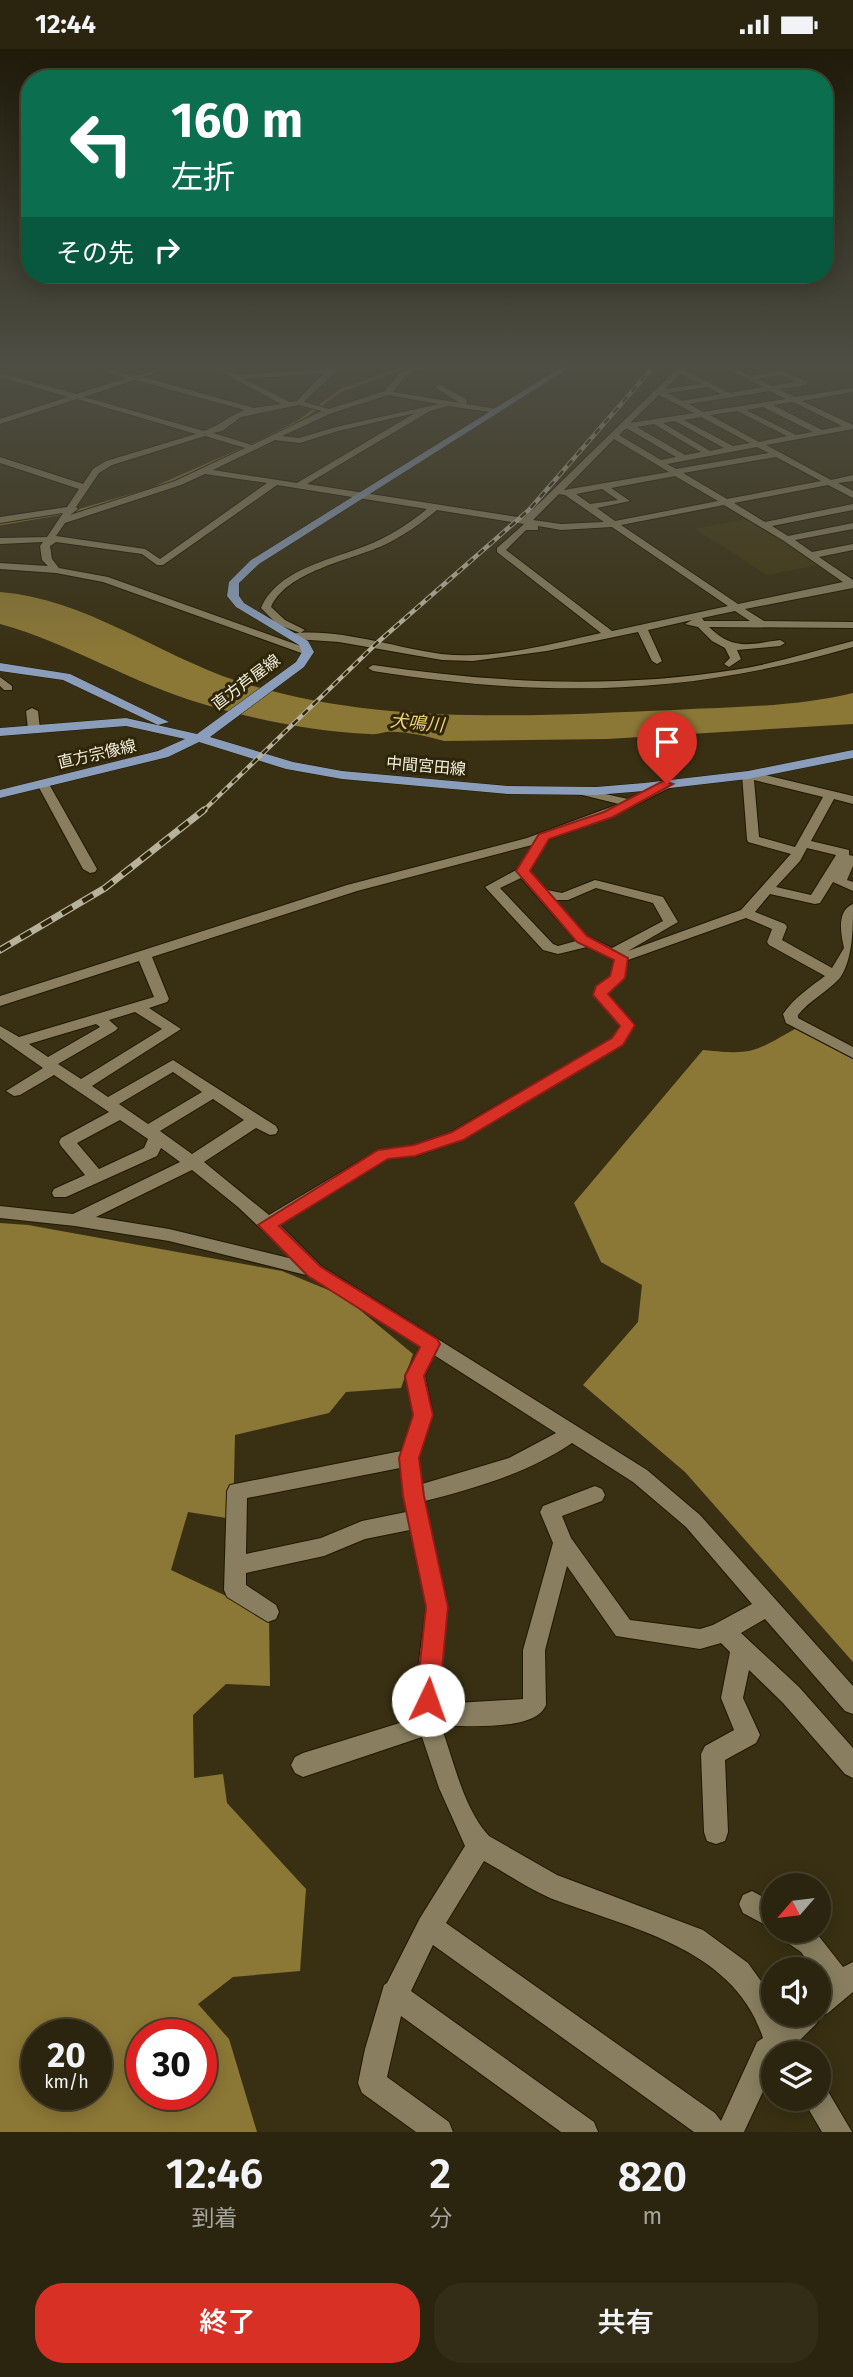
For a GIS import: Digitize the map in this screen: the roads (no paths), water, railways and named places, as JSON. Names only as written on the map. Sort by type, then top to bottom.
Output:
[{"type":"main road","name":"直方芦屋線","points":[[196,739],[307,654],[297,633],[240,605],[233,596],[234,582],[255,562],[413,463]]},
{"type":"main road","points":[[0,667],[66,677],[196,739]]},
{"type":"main road","name":"中間宮田線","points":[[0,732],[126,722],[258,758],[342,775],[496,789],[582,791],[667,784],[748,775],[853,754]]},
{"type":"main road","name":"直方宗像線","points":[[0,794],[148,759],[196,739]]},
{"type":"street","points":[[10,463],[85,488]]},
{"type":"street","points":[[56,570],[45,554],[48,539],[69,514],[98,469],[109,463]]},
{"type":"street","points":[[0,520],[69,514],[205,471],[220,463]]},
{"type":"street","points":[[298,486],[337,463]]},
{"type":"street","points":[[526,522],[585,463]]},
{"type":"street","points":[[658,463],[787,539],[852,584]]},
{"type":"street","points":[[557,491],[568,493],[729,463]]},
{"type":"street","points":[[796,463],[853,495]]},
{"type":"street","points":[[205,471],[557,527],[613,524],[853,478]]},
{"type":"street","points":[[0,541],[48,539],[145,552],[156,563],[160,563],[275,482]]},
{"type":"street","points":[[589,507],[626,501],[604,487]]},
{"type":"street","points":[[568,493],[762,625]]},
{"type":"street","points":[[435,507],[404,530],[301,575],[274,594],[266,608],[297,633],[408,652],[458,657],[509,654],[663,623],[697,620],[762,625],[852,620]]},
{"type":"street","points":[[762,525],[853,507]]},
{"type":"street","points":[[787,539],[853,526]]},
{"type":"street","points":[[557,527],[553,531],[524,527],[500,550],[610,635]]},
{"type":"street","points":[[812,555],[853,547]]},
{"type":"street","points":[[0,566],[56,570],[105,579],[307,654]]},
{"type":"street","points":[[0,572],[54,575],[131,588]]},
{"type":"street","points":[[697,620],[736,607],[852,584]]},
{"type":"street","points":[[697,620],[716,643],[730,648],[780,643]]},
{"type":"street","points":[[642,628],[657,661]]},
{"type":"street","points":[[373,668],[485,682],[661,683],[741,674],[853,644]]},
{"type":"street","points":[[729,664],[736,659],[730,648]]},
{"type":"street","points":[[389,671],[432,666],[458,657]]},
{"type":"street","points":[[32,711],[34,729]]},
{"type":"street","points":[[767,890],[815,900],[844,853],[753,839],[748,775],[853,800]]},
{"type":"street","points":[[43,784],[90,869]]},
{"type":"street","points":[[0,1001],[381,879],[431,869],[544,836],[628,804],[667,784]]},
{"type":"street","points":[[582,791],[620,799],[628,804]]},
{"type":"street","points":[[523,871],[588,942],[617,956],[746,913],[800,848],[830,795]]},
{"type":"street","points":[[544,836],[523,871],[492,887],[548,947],[558,950],[588,942]]},
{"type":"street","points":[[852,855],[839,882],[853,887]]},
{"type":"street","points":[[543,894],[563,897],[595,884],[658,900],[671,922],[617,956]]},
{"type":"street","points":[[853,908],[846,927],[850,948],[835,975],[801,1001],[790,1014],[791,1020],[853,1053]]},
{"type":"street","points":[[746,913],[780,927],[774,942],[835,975]]},
{"type":"street","points":[[16,1043],[162,999],[144,955]]},
{"type":"street","points":[[267,1225],[384,1154],[415,1150],[457,1136],[618,1041],[628,1025],[601,995],[602,989],[617,978],[617,956]]},
{"type":"street","points":[[81,1086],[173,1029],[137,1007]]},
{"type":"street","points":[[14,1091],[110,1028],[98,1018]]},
{"type":"street","points":[[0,1031],[153,1134],[267,1225],[315,1271],[640,1476],[693,1521],[853,1703]]},
{"type":"street","points":[[96,1177],[66,1142],[173,1065],[270,1131]]},
{"type":"street","points":[[60,1193],[151,1152],[153,1134],[213,1091]]},
{"type":"street","points":[[75,1220],[191,1163],[255,1121]]},
{"type":"street","points":[[0,1212],[75,1220],[169,1235],[315,1271]]},
{"type":"street","points":[[430,1344],[415,1376],[423,1415],[409,1458],[414,1496],[437,1607],[427,1685],[428,1717],[451,1788],[472,1836],[480,1845],[550,1885],[694,1939],[739,1972],[769,2015],[779,2041]]},
{"type":"street","points":[[414,1496],[489,1477],[513,1467],[572,1433]]},
{"type":"street","points":[[268,1612],[235,1590],[237,1491],[283,1487],[331,1472],[409,1458]]},
{"type":"street","points":[[595,1495],[550,1512],[563,1543],[624,1629],[700,1639],[724,1631],[768,1607]]},
{"type":"street","points":[[236,1566],[324,1548],[362,1530],[419,1518]]},
{"type":"street","points":[[303,1765],[412,1730],[428,1717],[524,1711],[535,1705],[534,1650],[563,1543]]},
{"type":"street","points":[[724,1631],[792,1695],[853,1766]]},
{"type":"street","points":[[716,1832],[713,1754],[748,1735],[732,1698],[742,1650]]},
{"type":"street","points":[[439,2132],[372,2083],[377,2043],[393,1994],[429,1927],[480,1845]]},
{"type":"street","points":[[752,1903],[761,1909]]},
{"type":"street","points":[[429,1927],[705,2123],[712,2132]]},
{"type":"street","points":[[810,1943],[847,1980],[831,1994]]},
{"type":"street","points":[[393,1994],[584,2132]]},
{"type":"street","points":[[785,2041],[797,2027]]},
{"type":"street","points":[[730,2132],[761,2065]]},
{"type":"street","points":[[824,2111],[838,2132]]},
{"type":"water","name":"犬鳴川","points":[[0,592],[62,605],[237,681],[344,705],[454,715],[565,714],[764,706],[853,693],[853,724],[607,739],[444,741],[400,732],[372,734],[307,728],[244,715],[177,696],[51,642],[0,624]]},
{"type":"water","points":[[795,1029],[853,1059],[853,1662],[685,1472],[583,1385],[638,1322],[642,1285],[601,1262],[574,1203],[703,1050],[752,1050]]},
{"type":"water","points":[[0,1223],[28,1225],[282,1271],[343,1296],[413,1354],[401,1388],[346,1392],[329,1413],[235,1435],[233,1519],[188,1512],[171,1570],[269,1616],[270,1686],[226,1684],[193,1715],[194,1778],[223,1774],[227,1803],[306,1889],[300,1971],[233,1977],[198,2004],[211,2019],[126,2019],[126,2110],[217,2110],[217,2025],[229,2039],[257,2132],[0,2132]]},
{"type":"waterway","points":[[0,524],[77,511],[152,489],[211,463]]},
{"type":"railway","points":[[202,812],[378,642],[529,510],[570,463]]},
{"type":"railway","points":[[0,950],[105,888],[204,810]]}]
